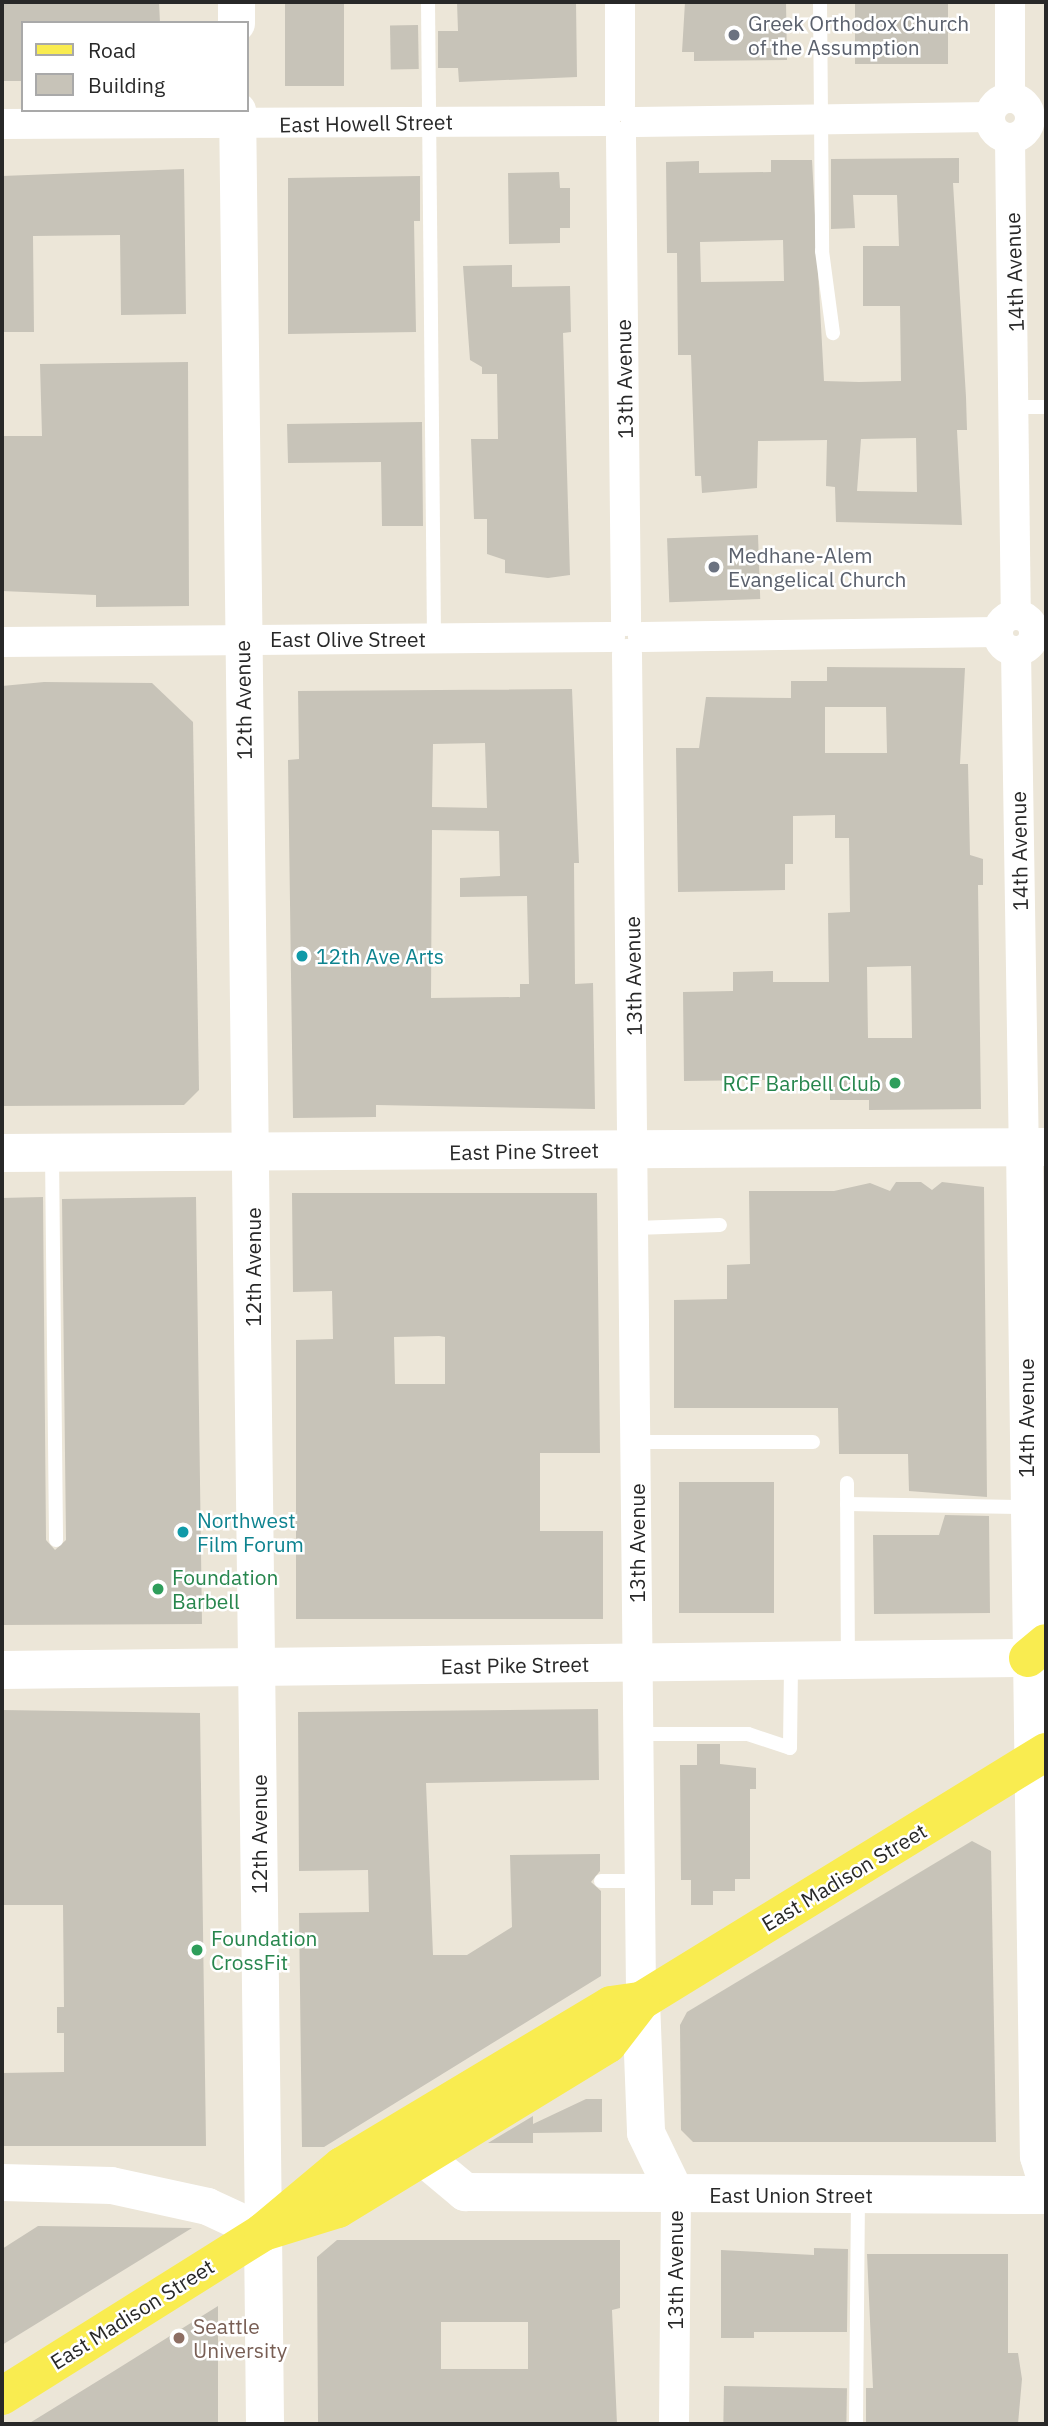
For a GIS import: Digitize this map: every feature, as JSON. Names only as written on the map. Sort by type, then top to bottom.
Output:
[{"type":"main road","name":"East Pine Street","points":[[2,1153],[250,1154],[1035,1147]]},
{"type":"main road","name":"East Pike Street","points":[[2,1670],[258,1670],[637,1663],[1037,1650]]},
{"type":"main road","name":"East Madison Street","points":[[263,2232],[338,2209],[424,2157],[608,2044],[641,2001],[1038,1757]]},
{"type":"main road","name":"East Madison Street","points":[[2,2396],[263,2232],[342,2166],[611,2005],[641,2001]]},
{"type":"main road","name":"13th Avenue","points":[[641,2001],[646,2133],[676,2195]]},
{"type":"main road","name":"East Union Street","points":[[424,2157],[465,2192],[1046,2195]]},
{"type":"main road","name":"12th Avenue","points":[[263,2232],[265,2424]]},
{"type":"street","points":[[236,2],[236,21]]},
{"type":"street","name":"13th Avenue","points":[[620,2],[626,637],[636,1150],[641,2001]]},
{"type":"street","points":[[1010,2],[1019,112]]},
{"type":"street","name":"East Howell Street","points":[[2,124],[237,117],[428,122],[621,121],[1019,112]]},
{"type":"street","name":"14th Avenue","points":[[1019,112],[1027,130],[1010,139],[1032,407],[1022,633],[1035,1147],[1027,1507],[1037,1650],[1038,2156],[1046,2183]]},
{"type":"street","name":"12th Avenue","points":[[237,117],[263,2232]]},
{"type":"street","name":"East Olive Street","points":[[2,642],[1022,633]]},
{"type":"street","points":[[3,2182],[111,2185],[207,2206],[263,2232]]},
{"type":"street","name":"13th Avenue","points":[[674,2424],[676,2195]]},
{"type":"lane","points":[[428,2],[434,639]]},
{"type":"lane","points":[[820,2],[822,251],[833,333]]},
{"type":"lane","points":[[52,1152],[55,1540]]},
{"type":"lane","points":[[636,1228],[720,1224]]},
{"type":"lane","points":[[637,1442],[813,1441]]},
{"type":"lane","points":[[847,1483],[848,1656]]},
{"type":"lane","points":[[847,1504],[1027,1507]]},
{"type":"lane","points":[[639,1734],[748,1734],[790,1748],[791,1658]]},
{"type":"lane","points":[[601,1881],[640,1881]]},
{"type":"lane","points":[[856,2424],[858,2195]]},
{"type":"building","points":[[2,2],[159,2],[160,21],[21,21],[21,81],[2,81]]},
{"type":"building","points":[[285,2],[344,2],[344,86],[285,86]]},
{"type":"building","points":[[457,2],[576,2],[577,77],[459,82],[458,68],[438,68],[438,31],[458,31]]},
{"type":"building","name":"Greek Orthodox Church of the Assumption","points":[[685,2],[786,2],[787,60],[694,61],[694,52],[682,52]]},
{"type":"building","points":[[855,2],[948,2],[948,64],[855,64]]},
{"type":"building","points":[[390,25],[418,25],[419,69],[391,69]]},
{"type":"building","points":[[959,158],[959,183],[953,183],[967,430],[957,430],[962,525],[836,522],[835,487],[826,486],[827,440],[758,441],[757,488],[702,493],[701,476],[695,476],[691,355],[678,355],[677,253],[667,253],[666,162],[699,161],[699,173],[771,172],[771,160],[812,160],[824,381],[901,381],[900,306],[863,306],[863,246],[899,246],[897,195],[853,195],[855,228],[831,229],[831,159]],"holes":[[[783,240],[784,281],[701,282],[700,242]],[[916,438],[917,492],[857,491],[861,439]]]},
{"type":"building","points":[[184,169],[186,314],[121,315],[120,235],[33,236],[34,332],[2,332],[2,176]]},
{"type":"building","points":[[559,172],[560,188],[570,188],[570,228],[560,228],[560,243],[509,244],[508,173]]},
{"type":"building","points":[[420,176],[420,221],[414,221],[416,332],[288,334],[288,178]]},
{"type":"building","points":[[512,265],[512,287],[570,286],[571,332],[563,333],[570,575],[548,578],[505,573],[505,560],[487,554],[487,519],[474,519],[471,439],[498,439],[497,374],[482,374],[482,367],[470,360],[463,266]]},
{"type":"building","points":[[188,362],[189,606],[96,607],[96,595],[2,591],[2,436],[42,436],[40,364]]},
{"type":"building","points":[[422,422],[423,526],[382,526],[381,462],[288,463],[287,424]]},
{"type":"building","name":"Medhane-Alem Evangelical Church","points":[[758,535],[760,599],[669,602],[667,538]]},
{"type":"building","points":[[827,667],[965,668],[960,764],[968,764],[970,855],[983,859],[983,885],[978,885],[981,1109],[869,1110],[869,1100],[830,1100],[830,1079],[684,1081],[683,992],[733,991],[733,972],[773,971],[773,982],[829,982],[828,913],[850,912],[849,838],[835,838],[835,815],[793,816],[793,864],[785,864],[785,890],[678,892],[676,748],[699,748],[706,697],[791,698],[791,681],[827,681]],"holes":[[[825,707],[886,707],[887,753],[825,753]],[[911,966],[912,1038],[868,1038],[867,967]]]},
{"type":"building","points":[[44,682],[152,683],[193,722],[199,1090],[184,1105],[2,1106],[2,686]]},
{"type":"building","points":[[572,689],[579,863],[574,863],[575,984],[593,983],[595,1109],[376,1105],[376,1117],[293,1118],[288,760],[299,759],[298,691]],"holes":[[[485,743],[487,808],[432,807],[433,744]],[[432,830],[499,831],[500,876],[460,878],[460,897],[527,896],[529,984],[520,984],[520,997],[431,998]]]},
{"type":"building","points":[[896,1182],[921,1182],[932,1190],[942,1182],[984,1187],[987,1497],[909,1491],[908,1454],[839,1454],[838,1408],[674,1408],[674,1300],[727,1299],[727,1265],[750,1264],[749,1191],[834,1191],[870,1183],[890,1191]]},
{"type":"building","points":[[292,1193],[597,1193],[600,1453],[540,1453],[540,1531],[603,1531],[603,1619],[296,1619],[296,1340],[333,1339],[332,1291],[293,1292]],"holes":[[[394,1337],[445,1337],[445,1384],[395,1384]]]},
{"type":"building","points":[[43,1197],[46,1540],[55,1550],[66,1540],[62,1199],[196,1197],[202,1624],[2,1625],[2,1198]]},
{"type":"building","points":[[679,1482],[774,1482],[774,1613],[679,1613]]},
{"type":"building","points":[[945,1515],[989,1516],[990,1613],[874,1614],[873,1535],[939,1535]]},
{"type":"building","points":[[598,1709],[599,1780],[426,1783],[433,1955],[467,1955],[512,1927],[510,1855],[600,1854],[600,1871],[591,1882],[601,1891],[601,1976],[324,2147],[302,2147],[299,1913],[369,1912],[368,1870],[299,1871],[298,1712]]},
{"type":"building","points":[[2,1710],[200,1713],[206,2146],[2,2146],[2,2073],[64,2072],[64,2033],[57,2033],[57,2007],[64,2007],[63,1905],[2,1905]]},
{"type":"building","points":[[697,1744],[720,1744],[720,1764],[756,1768],[756,1789],[750,1789],[750,1879],[735,1879],[735,1891],[713,1891],[713,1905],[691,1905],[691,1880],[681,1880],[680,1765],[697,1765]]},
{"type":"building","points":[[972,1841],[991,1851],[996,2142],[693,2142],[681,2130],[680,2025],[687,2012]]},
{"type":"building","points":[[586,2099],[602,2099],[602,2132],[533,2133],[533,2143],[488,2143],[533,2116],[533,2124]]},
{"type":"building","points":[[38,2226],[192,2228],[2,2345],[2,2249]]},
{"type":"building","points":[[337,2240],[620,2240],[620,2308],[612,2310],[617,2424],[318,2424],[317,2257]],"holes":[[[441,2322],[528,2322],[528,2369],[441,2369]]]},
{"type":"building","points":[[814,2248],[848,2249],[847,2332],[754,2332],[754,2338],[721,2338],[721,2250],[814,2255]]},
{"type":"building","points":[[867,2254],[1008,2254],[1008,2353],[1018,2353],[1022,2379],[1018,2424],[866,2424],[866,2388],[873,2388]]},
{"type":"building","points":[[218,2306],[218,2424],[28,2424],[114,2371]]},
{"type":"building","points":[[724,2386],[847,2388],[846,2424],[723,2424]]},
{"type":"place","name":"Greek Orthodox Church of the Assumption","points":[[734,35]]},
{"type":"place","name":"Medhane-Alem Evangelical Church","points":[[714,567]]},
{"type":"place","name":"12th Ave Arts","points":[[302,956]]},
{"type":"place","name":"RCF Barbell Club","points":[[895,1083]]},
{"type":"place","name":"Northwest Film Forum","points":[[183,1532]]},
{"type":"place","name":"Foundation Barbell","points":[[158,1589]]},
{"type":"place","name":"Foundation CrossFit","points":[[197,1950]]},
{"type":"place","name":"Seattle University","points":[[179,2338]]}]
